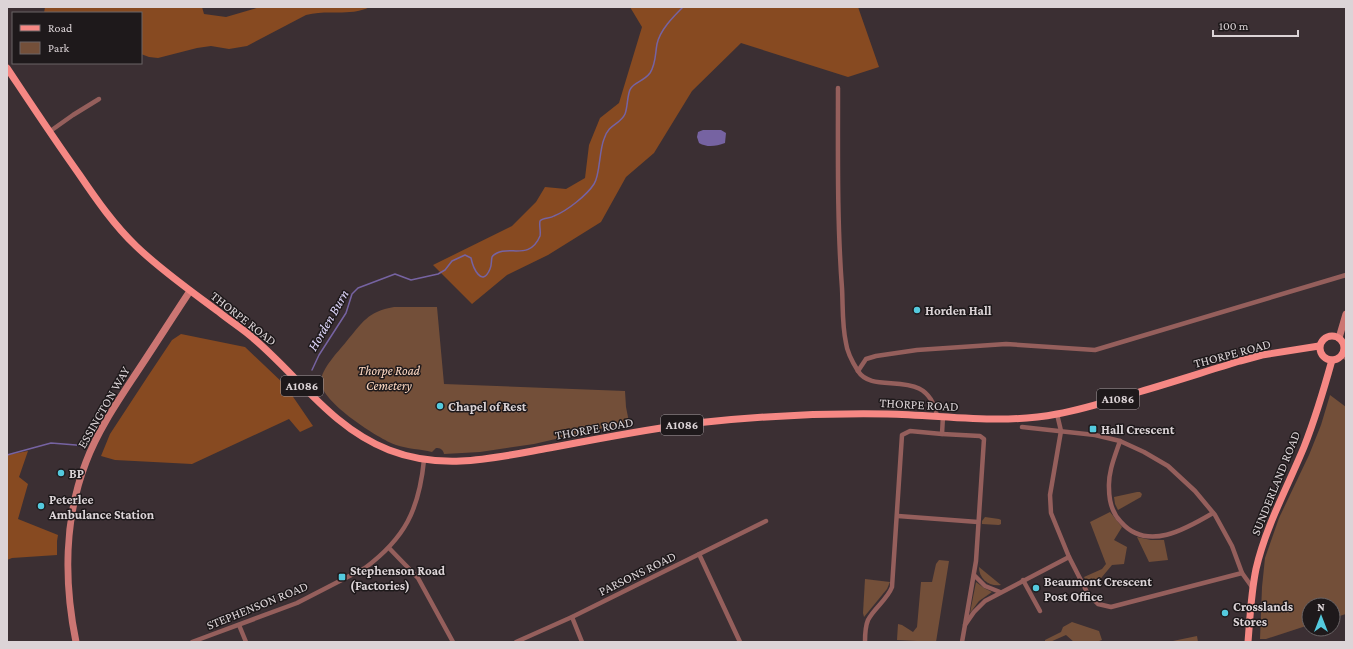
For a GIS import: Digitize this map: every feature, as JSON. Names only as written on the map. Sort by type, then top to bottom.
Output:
[{"type":"main road","name":"THORPE ROAD","points":[[7,68],[49,132],[116,225],[134,244],[155,264],[252,336],[325,410],[349,430],[386,449],[405,456],[439,462],[481,460],[625,434],[693,424],[777,416],[829,414],[940,416],[1007,420],[1057,414],[1102,404],[1240,360],[1319,346]]},
{"type":"main road","name":"THORPE ROAD","points":[[7,74],[19,87]]},
{"type":"main road","points":[[1335,335],[1342,341],[1344,356],[1332,360],[1328,359],[1322,356],[1319,346],[1321,341],[1328,336],[1335,335]]},
{"type":"main road","name":"SUNDERLAND ROAD","points":[[1248,642],[1256,570],[1272,518],[1306,440],[1319,405],[1332,360]]},
{"type":"street","points":[[838,88],[839,252],[846,343],[858,371],[862,376],[872,380],[909,385],[918,388],[934,403],[940,416],[942,434]]},
{"type":"street","points":[[49,132],[99,99]]},
{"type":"street","points":[[858,371],[866,359],[876,356],[917,350],[1006,344],[1095,350],[1346,274]]},
{"type":"street","name":"ESSINGTON WAY","points":[[76,642],[71,616],[68,585],[69,540],[76,496],[86,462],[97,438],[120,397],[190,291]]},
{"type":"street","points":[[1339,338],[1346,314]]},
{"type":"street","points":[[1057,414],[1061,431],[1050,494],[1051,513],[1069,557],[1088,594],[1098,604],[1111,607],[1242,573]]},
{"type":"street","points":[[1022,427],[1095,435],[1120,441],[1144,452],[1168,466],[1195,491],[1212,513],[1232,546],[1242,573],[1253,589]]},
{"type":"street","points":[[865,642],[866,625],[869,618],[890,593],[892,587],[898,516],[902,435],[910,432],[980,436],[984,440],[976,561],[962,642]]},
{"type":"street","points":[[1120,441],[1112,468],[1109,487],[1110,504],[1117,517],[1127,529],[1144,536],[1161,536],[1179,531],[1212,513]]},
{"type":"street","name":"STEPHENSON ROAD","points":[[192,642],[297,603],[365,568],[389,548],[403,529],[417,501],[422,483],[424,460]]},
{"type":"street","points":[[898,516],[978,522]]},
{"type":"street","name":"PARSONS ROAD","points":[[516,642],[572,617],[766,521]]},
{"type":"street","points":[[389,548],[418,578],[453,642]]},
{"type":"street","points":[[699,554],[740,642]]},
{"type":"street","points":[[965,625],[974,612],[985,601],[1069,557]]},
{"type":"street","points":[[974,575],[985,586],[1000,592]]},
{"type":"street","points":[[1023,580],[1040,611]]},
{"type":"street","points":[[572,617],[582,642]]},
{"type":"street","points":[[239,625],[246,642]]},
{"type":"green space","name":"Thorpe Road Cemetery","points":[[394,307],[437,307],[444,384],[625,391],[629,422],[534,444],[480,452],[444,454],[439,448],[436,448],[432,452],[396,445],[365,428],[340,409],[330,399],[321,382],[330,361],[362,323],[371,315]]},
{"type":"green space","points":[[1330,395],[1346,407],[1346,614],[1341,616],[1341,597],[1301,597],[1301,628],[1266,639],[1260,639],[1262,587],[1265,558],[1279,518],[1309,455],[1321,425]]},
{"type":"green space","points":[[1137,492],[1142,494],[1141,497],[1118,510],[1114,497]]},
{"type":"green space","points":[[1110,512],[1122,527],[1114,540],[1127,547],[1124,564],[1112,565],[1097,583],[1090,588],[1084,577],[1102,569],[1106,564],[1090,522]]},
{"type":"green space","points":[[985,517],[999,519],[1001,520],[1001,524],[982,524]]},
{"type":"green space","points":[[1137,537],[1151,540],[1164,540],[1168,560],[1149,562]]},
{"type":"green space","points":[[939,560],[949,561],[936,642],[897,640],[898,624],[913,632],[917,627],[921,582],[932,582],[936,564]]},
{"type":"green space","points":[[979,567],[1001,585],[992,585],[986,581],[979,571]]},
{"type":"green space","points":[[865,579],[890,582],[887,589],[864,617],[863,613]]},
{"type":"green space","points":[[976,582],[992,592],[979,601],[970,613]]},
{"type":"green space","points":[[1072,622],[1099,631],[1102,640],[1096,642],[1074,642],[1066,635],[1050,642],[1045,642],[1045,640],[1061,632],[1063,627]]},
{"type":"green space","points":[[1197,636],[1198,642],[1168,642]]},
{"type":"shaded area","points":[[45,7],[202,7],[204,14],[226,17],[260,7],[370,7],[354,12],[314,13],[306,15],[247,46],[229,49],[211,46],[158,58],[142,54],[142,12],[44,12]]},
{"type":"shaded area","points":[[630,7],[858,7],[879,67],[848,77],[741,43],[692,91],[654,153],[626,177],[601,222],[548,255],[507,275],[472,304],[433,265],[512,226],[536,202],[545,187],[566,189],[585,178],[589,145],[600,118],[619,103],[642,27]]},
{"type":"shaded area","points":[[703,130],[721,130],[726,133],[725,143],[706,146],[699,143],[697,137],[698,132]]},
{"type":"shaded area","points":[[181,334],[245,347],[285,385],[313,426],[300,432],[289,419],[192,464],[115,460],[101,456],[110,434],[148,376],[172,340]]},
{"type":"shaded area","points":[[28,451],[19,477],[28,484],[18,519],[58,535],[57,555],[12,558],[7,560],[7,455]]},
{"type":"waterway","name":"Horden Burn","points":[[312,370],[319,355],[346,313],[352,294],[358,288],[395,274],[411,280],[438,274],[445,270],[452,261],[465,255],[471,258],[478,274],[481,277],[484,277],[490,269],[492,257],[495,254],[502,251],[520,251],[531,248],[540,236],[540,221],[559,214],[571,207],[582,198],[594,184],[602,144],[606,134],[623,118],[627,108],[631,88],[645,78],[652,70],[657,44],[661,34],[667,24],[683,7]]},
{"type":"waterway","points":[[7,455],[51,443],[85,447]]},
{"type":"place","name":"Horden Hall","points":[[917,310]]},
{"type":"place","name":"Chapel of Rest","points":[[440,406]]},
{"type":"place","name":"Hall Crescent","points":[[1093,429]]},
{"type":"place","name":"BP","points":[[61,473]]},
{"type":"place","name":"Peterlee Ambulance Station","points":[[41,506]]},
{"type":"place","name":"Stephenson Road (Factories)","points":[[342,577]]},
{"type":"place","name":"Beaumont Crescent Post Office","points":[[1036,588]]},
{"type":"place","name":"Crosslands Stores","points":[[1225,613]]}]
